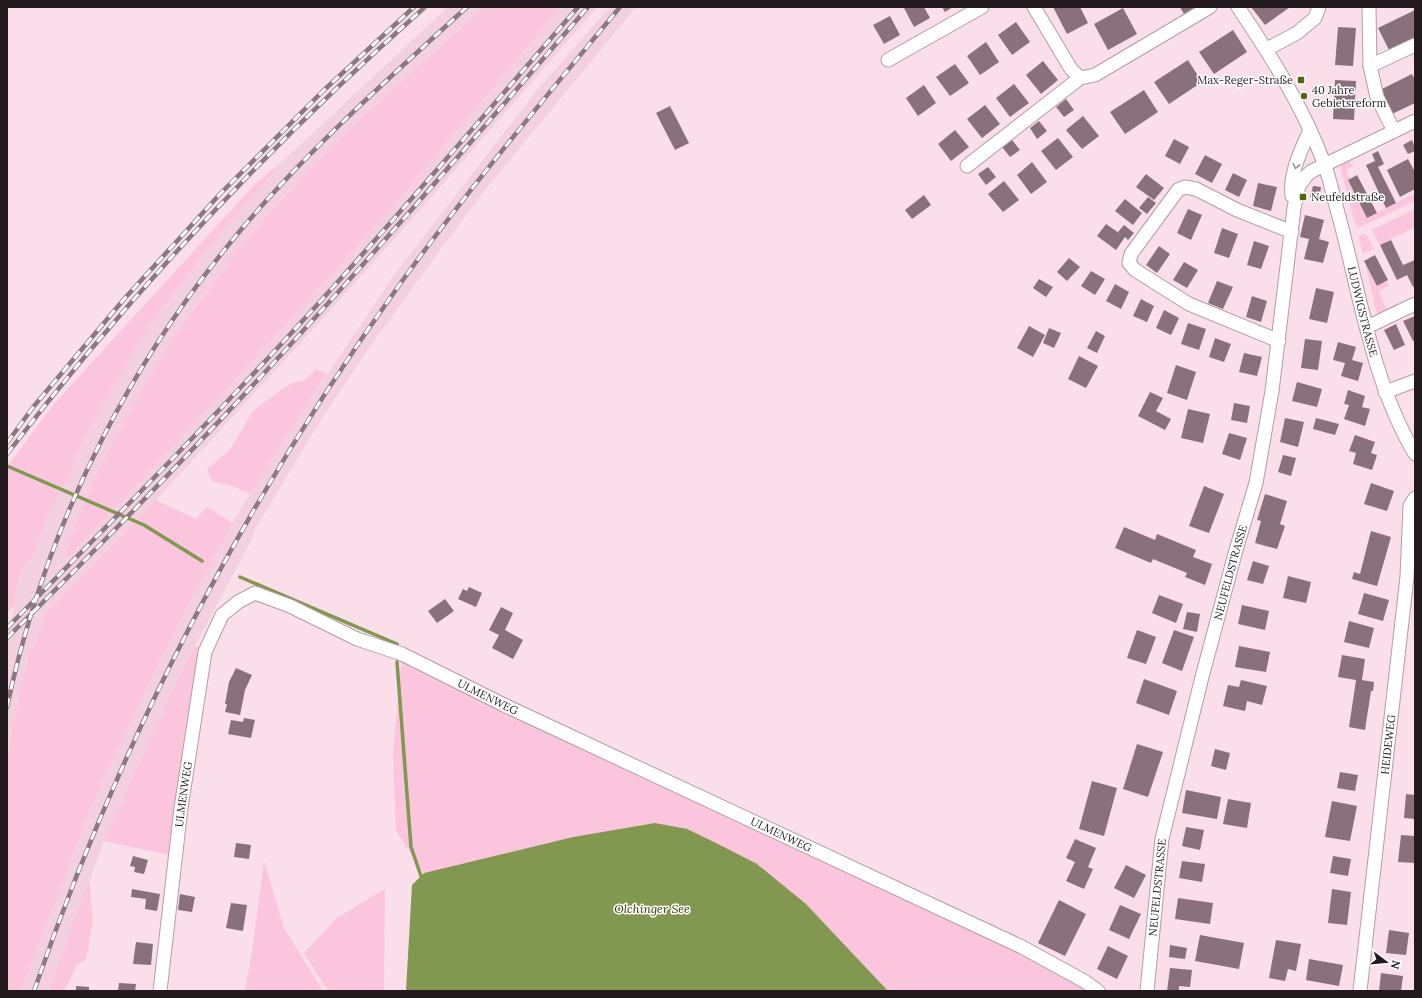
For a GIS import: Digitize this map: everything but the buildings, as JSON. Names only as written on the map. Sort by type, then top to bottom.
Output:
[{"type":"street","points":[[888,60],[982,7]]},
{"type":"street","points":[[1034,7],[1071,69],[1080,78]]},
{"type":"street","points":[[967,166],[1080,78],[1095,75],[1210,7]]},
{"type":"street","points":[[1238,7],[1267,49],[1289,87],[1310,130],[1324,164]]},
{"type":"street","points":[[1267,49],[1297,33],[1315,18],[1319,7]]},
{"type":"street","points":[[1369,7],[1370,66],[1377,97],[1394,130]]},
{"type":"street","points":[[1370,66],[1415,45]]},
{"type":"street","name":"NEUFELDSTRASSE","points":[[1147,991],[1162,840],[1202,677],[1236,550],[1256,483],[1272,391],[1294,208],[1299,186],[1306,176],[1324,164],[1415,121]]},
{"type":"street","points":[[1294,208],[1292,192],[1293,179],[1299,156],[1310,130]]},
{"type":"street","name":"LUDWIGSTRASSE","points":[[1324,164],[1385,392],[1400,425],[1415,452]]},
{"type":"street","points":[[1279,341],[1189,304],[1135,270],[1129,262],[1131,254],[1178,190],[1185,187],[1196,189],[1237,210],[1292,232]]},
{"type":"street","points":[[1367,327],[1415,304]]},
{"type":"street","points":[[1385,392],[1400,388],[1415,380]]},
{"type":"street","name":"HEIDEWEG","points":[[1360,991],[1407,577],[1410,506],[1415,498]]},
{"type":"street","name":"ULMENWEG","points":[[160,991],[180,808],[205,652],[222,615],[238,602],[255,593],[290,606],[357,640],[402,654],[504,705],[1022,946],[1084,981],[1098,991]]},
{"type":"shaded area","points":[[448,7],[484,7],[342,136],[272,210],[232,257],[193,309],[93,482],[75,525],[66,552],[67,557],[221,395],[394,206],[561,7],[597,7],[414,217],[316,326],[156,500],[44,615],[36,644],[29,651],[7,759],[7,630],[15,605],[15,592],[26,562],[32,558],[50,511],[70,475],[79,449],[97,414],[151,324],[199,261],[285,159]]},
{"type":"shaded area","points":[[484,7],[561,7],[394,206],[221,395],[67,558],[66,552],[75,525],[93,482],[131,408],[173,338],[232,257],[272,210],[342,136]]},
{"type":"shaded area","points":[[610,7],[636,7],[481,195],[419,279],[365,354],[317,426],[254,531],[252,539],[169,698],[104,841],[49,991],[21,991],[92,804],[177,625],[240,510],[302,412],[394,275],[537,90]]},
{"type":"shaded area","points":[[285,159],[199,261],[151,324],[97,414],[79,449],[70,475],[50,511],[32,558],[21,572],[17,586],[15,605],[7,612],[7,467],[53,405],[256,183]]},
{"type":"shaded area","points":[[1349,159],[1353,166],[1346,170],[1350,179],[1348,180],[1367,218],[1415,193],[1415,201],[1358,228],[1354,220],[1340,165]]},
{"type":"shaded area","points":[[1415,209],[1415,227],[1380,245],[1372,230]]},
{"type":"shaded area","points":[[1363,234],[1367,236],[1374,249],[1363,254],[1359,238]]},
{"type":"shaded area","points":[[1365,262],[1377,286],[1387,281],[1389,286],[1379,291],[1386,309],[1397,303],[1398,306],[1377,315]]},
{"type":"shaded area","points":[[316,369],[327,373],[250,494],[233,486],[212,481],[207,469],[229,451],[253,411],[291,383],[304,381]]},
{"type":"shaded area","points":[[156,500],[196,519],[207,507],[233,523],[177,625],[92,804],[21,991],[7,991],[7,759],[29,651],[36,644],[44,615]]},
{"type":"shaded area","points":[[195,646],[200,648],[169,855],[104,841],[169,698]]},
{"type":"shaded area","points":[[402,654],[1098,991],[888,991],[806,904],[757,864],[655,823],[573,837],[424,873],[396,831],[393,754]]},
{"type":"shaded area","points":[[264,861],[284,928],[323,991],[245,991]]},
{"type":"shaded area","points":[[89,879],[93,922],[86,960],[77,964],[64,991],[49,991]]},
{"type":"shaded area","points":[[385,889],[384,991],[328,991],[304,953],[338,917]]},
{"type":"water","name":"Olchinger See","points":[[655,823],[687,829],[757,864],[806,904],[888,991],[406,991],[412,885],[424,873],[573,837]]},
{"type":"waterway","points":[[7,466],[144,525],[202,561]]},
{"type":"waterway","points":[[240,577],[397,644]]},
{"type":"waterway","points":[[397,662],[411,847],[421,876]]},
{"type":"railway","points":[[7,443],[34,406],[125,298],[220,194],[323,91],[414,7]]},
{"type":"railway","points":[[7,454],[103,335],[153,277],[205,221],[258,165],[313,111],[425,7]]},
{"type":"railway","points":[[7,707],[24,637],[46,569],[73,502],[103,437],[138,374],[177,314],[219,256],[290,175],[364,102],[467,7]]},
{"type":"railway","points":[[7,628],[121,512],[307,316],[578,7]]},
{"type":"railway","points":[[7,638],[161,482],[275,362],[417,204],[588,7]]},
{"type":"railway","points":[[34,991],[68,897],[106,805],[147,714],[192,624],[239,536],[290,450],[343,366],[426,248],[508,144],[620,7]]},
{"type":"place","name":"Max-Reger-Straße","points":[[1301,80]]},
{"type":"place","name":"40 Jahre Gebietsreform","points":[[1304,96]]},
{"type":"place","name":"Neufeldstraße","points":[[1303,197]]}]
